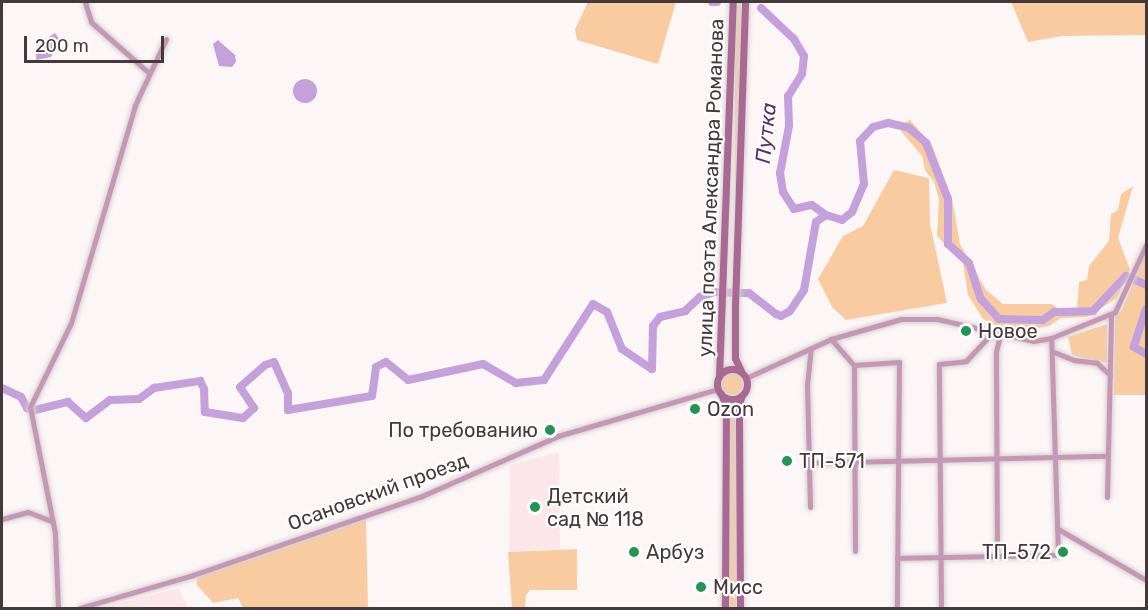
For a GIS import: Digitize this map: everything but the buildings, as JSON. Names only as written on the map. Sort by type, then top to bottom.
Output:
[{"type":"main road","name":"улица поэта Александра Романова","points":[[719,376],[733,2]]},
{"type":"main road","name":"улица поэта Александра Романова","points":[[741,371],[736,361],[735,306],[745,2]]},
{"type":"main road","points":[[725,609],[726,405],[719,391],[719,376],[730,369],[741,371],[746,378],[739,409],[740,609]]},
{"type":"main road","points":[[719,391],[730,399],[742,395]]},
{"type":"street","points":[[85,2],[91,22],[149,73]]},
{"type":"street","points":[[58,609],[57,548],[30,408],[71,323],[135,105],[166,39]]},
{"type":"street","points":[[746,378],[831,339],[914,318],[938,318],[1033,341],[1051,338],[1111,315],[1123,302],[1146,245]]},
{"type":"street","points":[[1107,497],[1105,456],[1111,315]]},
{"type":"street","points":[[940,609],[937,459],[939,364],[966,361],[993,332]]},
{"type":"street","points":[[998,555],[996,352],[1000,334]]},
{"type":"street","points":[[897,558],[1058,555],[1054,352],[1051,338]]},
{"type":"street","points":[[831,339],[854,364],[855,551]]},
{"type":"street","points":[[810,507],[808,463],[811,348]]},
{"type":"street","points":[[1054,352],[1074,360],[1097,363],[1110,377]]},
{"type":"street","points":[[854,364],[898,362],[895,461],[897,609]]},
{"type":"street","name":"Осановский проезд","points":[[80,609],[190,576],[422,496],[558,436],[719,391]]},
{"type":"street","points":[[808,463],[937,459],[1057,460],[1105,456]]},
{"type":"street","points":[[2,519],[28,512],[52,521]]},
{"type":"street","points":[[1058,529],[1146,580]]},
{"type":"shaded area","points":[[588,2],[676,2],[658,64],[577,40],[575,29]]},
{"type":"shaded area","points":[[735,2],[741,2],[741,261],[735,261]]},
{"type":"shaded area","points":[[1011,2],[1146,2],[1146,35],[1062,36],[1028,42]]},
{"type":"shaded area","points":[[55,33],[60,40],[51,57],[36,60],[37,45]]},
{"type":"shaded area","points":[[218,40],[235,55],[236,62],[232,67],[219,66],[213,44]]},
{"type":"shaded area","points":[[305,79],[313,83],[317,91],[313,99],[305,103],[297,99],[293,91],[297,83]]},
{"type":"shaded area","points":[[910,120],[932,145],[952,198],[960,244],[986,290],[1003,304],[1052,304],[1060,310],[1077,308],[1079,282],[1087,280],[1089,266],[1109,241],[1111,214],[1118,210],[1121,194],[1133,186],[1118,238],[1130,269],[1117,298],[1087,317],[1061,318],[1049,326],[1026,330],[1003,329],[983,319],[968,295],[963,264],[937,236],[939,199],[934,182],[925,170],[922,156],[901,131],[904,123]]},
{"type":"shaded area","points":[[894,170],[929,178],[930,224],[947,303],[846,320],[832,307],[818,279],[843,236],[863,226]]},
{"type":"shaded area","points":[[1146,251],[1146,395],[1114,395],[1115,317],[1122,310]]},
{"type":"shaded area","points":[[1107,324],[1107,363],[1072,355],[1068,337]]},
{"type":"shaded area","points":[[732,373],[740,376],[743,384],[740,392],[732,395],[724,392],[721,384],[724,376]]},
{"type":"shaded area","points":[[729,412],[736,412],[736,608],[729,608]]},
{"type":"shaded area","name":"Детский сад № 118","points":[[559,452],[560,549],[509,551],[510,465]]},
{"type":"shaded area","points":[[366,519],[368,608],[243,608],[238,598],[213,603],[196,584],[198,577]]},
{"type":"shaded area","points":[[577,549],[577,590],[530,590],[526,595],[525,608],[512,608],[508,552]]},
{"type":"shaded area","points":[[179,588],[188,608],[101,608]]},
{"type":"waterway","name":"Путка","points":[[712,2],[717,2]]},
{"type":"waterway","name":"Путка","points":[[761,8],[794,39],[804,56],[802,74],[788,96],[789,126],[780,173],[783,192],[794,209],[812,205],[826,215]]},
{"type":"waterway","points":[[2,388],[21,397],[27,408],[35,410],[68,402],[86,418],[110,400],[139,399],[154,388],[200,381],[204,389],[205,412],[243,418],[254,408],[240,387],[265,365],[274,362],[288,393],[288,410],[372,396],[376,367],[386,362],[408,380],[483,364],[516,383],[544,380],[593,304],[607,312],[622,349],[652,369],[653,326],[660,317],[685,311],[700,297],[714,292],[749,293],[776,314],[781,316],[790,311],[804,290],[816,222],[826,215],[842,220],[852,212],[864,184],[860,141],[873,127],[888,123],[909,128],[926,143],[948,199],[948,244],[969,263],[981,299],[999,319],[1043,320],[1054,312],[1093,311],[1126,276],[1146,285]]},
{"type":"waterway","points":[[1146,309],[1134,347],[1146,354]]},
{"type":"place","name":"Новое","points":[[966,331]]},
{"type":"place","name":"Ozon","points":[[695,409]]},
{"type":"place","name":"По требованию","points":[[550,430]]},
{"type":"place","name":"ТП-571","points":[[787,461]]},
{"type":"place","name":"Детский сад № 118","points":[[535,507]]},
{"type":"place","name":"Арбуз","points":[[634,552]]},
{"type":"place","name":"ТП-572","points":[[1063,552]]},
{"type":"place","name":"Мисс","points":[[701,587]]}]
